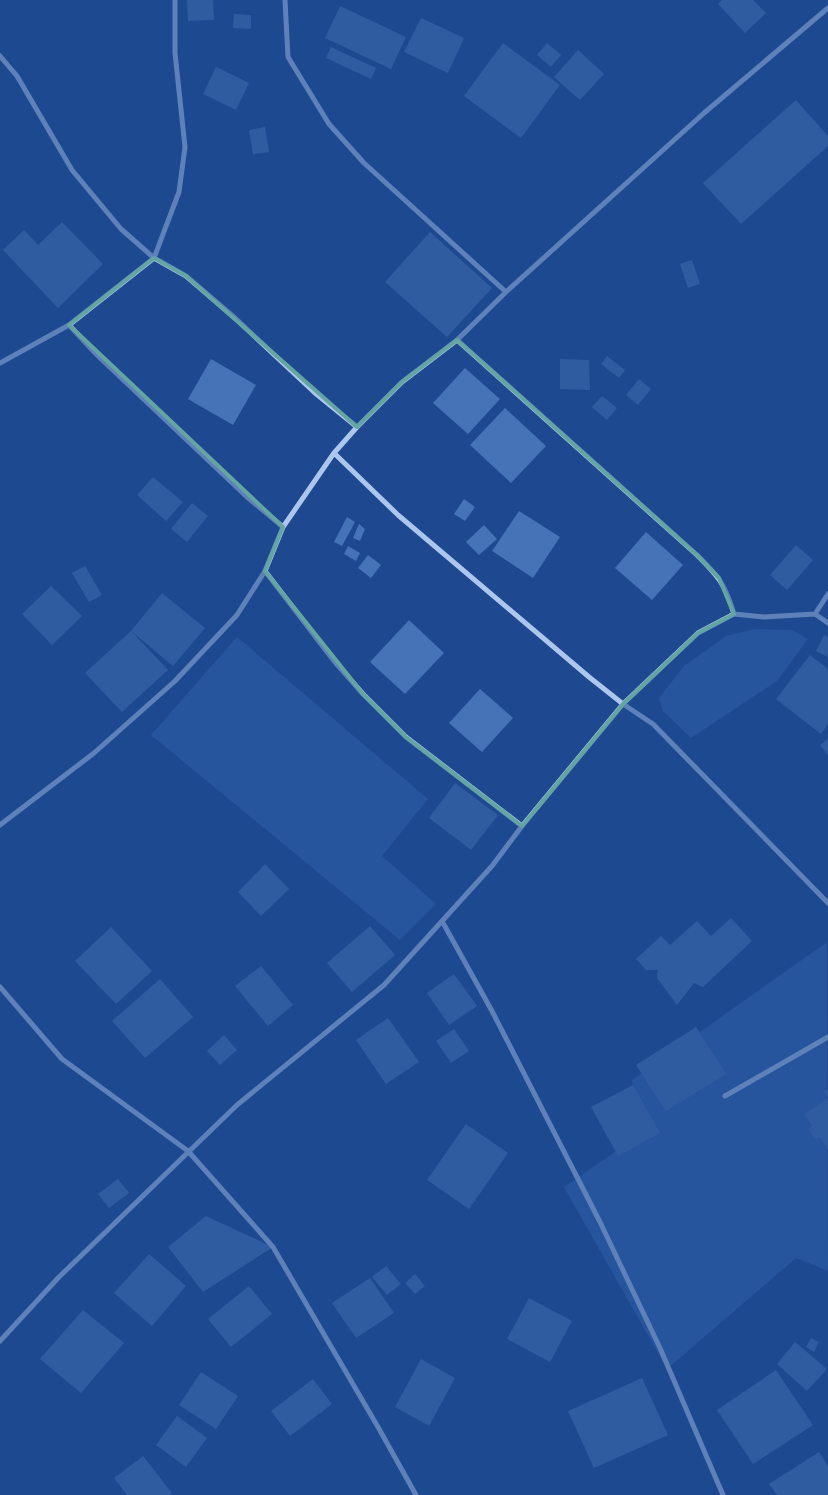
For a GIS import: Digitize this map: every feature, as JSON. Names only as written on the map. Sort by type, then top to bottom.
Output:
[{"type":"street","points":[[0,362],[68,325],[154,258],[179,192],[185,146],[175,53],[175,0]]},
{"type":"street","points":[[285,0],[288,57],[329,124],[364,163],[506,292]]},
{"type":"street","points":[[0,825],[94,753],[175,681],[237,615],[266,571],[282,527],[334,453],[402,382],[457,340],[506,292],[704,113],[828,8]]},
{"type":"street","points":[[0,56],[16,76],[72,170],[121,229],[154,258],[186,276],[235,318],[315,393],[357,427]]},
{"type":"street","points":[[68,325],[97,355],[247,497],[282,527]]},
{"type":"street","points":[[457,340],[698,556],[719,578],[728,594],[734,614]]},
{"type":"street","points":[[334,453],[398,515],[623,704],[652,724],[828,903]]},
{"type":"street","points":[[266,571],[334,661],[406,737],[522,826]]},
{"type":"street","points":[[815,614],[828,594]]},
{"type":"street","points":[[0,1341],[59,1277],[236,1105],[384,985],[492,866],[522,826],[623,704],[698,634],[734,614],[764,617],[815,614],[828,623]]},
{"type":"street","points":[[442,921],[492,1011],[600,1222],[660,1348],[722,1495]]},
{"type":"street","points":[[0,987],[62,1059],[188,1151],[273,1247],[416,1495]]},
{"type":"street","points":[[725,1096],[828,1037]]},
{"type":"highlighted area","points":[[154,258],[186,276],[357,427],[402,382],[457,340],[697,555],[719,578],[734,614],[698,633],[623,704],[522,826],[406,737],[363,694],[265,571],[283,527],[69,325]]},
{"type":"shaded area","points":[[755,629],[792,630],[808,639],[777,681],[691,738],[663,711],[659,698],[684,666],[726,636]]},
{"type":"shaded area","points":[[237,637],[428,799],[382,856],[436,904],[400,940],[151,735]]},
{"type":"shaded area","points":[[827,942],[828,1271],[796,1258],[667,1369],[564,1187],[641,1134],[632,1080]]},
{"type":"building","points":[[187,0],[213,0],[214,20],[188,21]]},
{"type":"building","points":[[722,0],[753,0],[766,13],[745,33],[718,4]]},
{"type":"building","points":[[340,6],[406,37],[391,69],[325,38]]},
{"type":"building","points":[[234,14],[251,15],[251,29],[233,28]]},
{"type":"building","points":[[421,18],[464,38],[448,73],[404,52]]},
{"type":"building","points":[[503,43],[560,85],[521,138],[464,96]]},
{"type":"building","points":[[547,43],[561,55],[551,67],[537,55]]},
{"type":"building","points":[[331,47],[376,68],[371,79],[326,58]]},
{"type":"building","points":[[578,50],[604,74],[580,100],[554,77]]},
{"type":"building","points":[[216,67],[249,83],[236,110],[203,94]]},
{"type":"building","points":[[796,100],[828,136],[828,146],[741,224],[703,183]]},
{"type":"building","points":[[265,127],[269,152],[253,154],[249,130]]},
{"type":"building","points":[[62,222],[103,264],[58,308],[3,250],[24,230],[38,245]]},
{"type":"building","points":[[430,232],[492,288],[447,337],[385,282]]},
{"type":"building","points":[[692,260],[700,284],[688,288],[680,264]]},
{"type":"building","points":[[607,356],[625,370],[619,378],[601,364]]},
{"type":"building","points":[[211,359],[256,385],[233,425],[188,399]]},
{"type":"building","points":[[560,359],[589,360],[590,390],[560,389]]},
{"type":"building","points":[[465,368],[500,399],[468,434],[433,403]]},
{"type":"building","points":[[639,379],[651,389],[638,405],[626,395]]},
{"type":"building","points":[[602,396],[617,408],[607,420],[592,407]]},
{"type":"building","points":[[505,408],[546,446],[511,483],[470,445]]},
{"type":"building","points":[[153,477],[183,502],[166,521],[137,495]]},
{"type":"building","points":[[464,499],[475,507],[465,521],[454,514]]},
{"type":"building","points":[[192,503],[208,516],[187,542],[171,529]]},
{"type":"building","points":[[519,511],[560,537],[533,578],[492,551]]},
{"type":"building","points":[[347,517],[355,522],[342,546],[334,542]]},
{"type":"building","points":[[359,524],[365,529],[360,541],[353,538]]},
{"type":"building","points":[[484,525],[497,539],[479,555],[466,542]]},
{"type":"building","points":[[646,532],[683,565],[652,600],[615,568]]},
{"type":"building","points":[[796,545],[813,560],[787,590],[770,575]]},
{"type":"building","points":[[348,546],[360,553],[356,561],[344,554]]},
{"type":"building","points":[[368,555],[381,565],[371,578],[358,568]]},
{"type":"building","points":[[85,566],[102,595],[89,602],[72,573]]},
{"type":"building","points":[[51,586],[82,616],[52,645],[22,614]]},
{"type":"building","points":[[162,593],[205,628],[173,666],[131,631]]},
{"type":"building","points":[[409,620],[444,653],[405,694],[370,662]]},
{"type":"building","points":[[131,631],[168,670],[122,712],[85,673]]},
{"type":"building","points":[[824,635],[828,637],[828,657],[816,651]]},
{"type":"building","points":[[810,655],[828,669],[828,724],[821,734],[776,699]]},
{"type":"building","points":[[480,689],[513,718],[482,752],[449,723]]},
{"type":"building","points":[[828,739],[828,755],[820,745]]},
{"type":"building","points":[[455,783],[498,815],[471,850],[429,818]]},
{"type":"building","points":[[265,864],[289,889],[261,916],[238,892]]},
{"type":"building","points":[[731,918],[752,941],[703,987],[694,983],[677,1005],[657,978],[658,970],[646,970],[636,959],[661,936],[670,945],[697,921],[711,936]]},
{"type":"building","points":[[370,926],[395,955],[352,992],[327,963]]},
{"type":"building","points":[[111,927],[152,971],[116,1004],[75,961]]},
{"type":"building","points":[[261,966],[293,1005],[268,1026],[235,986]]},
{"type":"building","points":[[454,974],[477,1006],[449,1025],[427,993]]},
{"type":"building","points":[[160,979],[193,1017],[145,1058],[112,1021]]},
{"type":"building","points":[[388,1018],[419,1062],[386,1084],[356,1040]]},
{"type":"building","points":[[696,1027],[726,1074],[666,1111],[636,1065]]},
{"type":"building","points":[[454,1029],[469,1051],[451,1063],[436,1041]]},
{"type":"building","points":[[224,1035],[237,1050],[220,1065],[207,1051]]},
{"type":"building","points":[[633,1085],[660,1133],[618,1156],[591,1107]]},
{"type":"building","points":[[828,1089],[828,1098],[824,1092]]},
{"type":"building","points":[[828,1098],[828,1150],[820,1137],[815,1140],[808,1129],[812,1126],[804,1114]]},
{"type":"building","points":[[466,1124],[508,1153],[469,1209],[427,1180]]},
{"type":"building","points":[[118,1179],[129,1193],[109,1208],[98,1194]]},
{"type":"building","points":[[206,1216],[273,1247],[203,1292],[168,1247]]},
{"type":"building","points":[[149,1254],[186,1286],[152,1326],[114,1293]]},
{"type":"building","points":[[386,1266],[401,1284],[387,1295],[372,1277]]},
{"type":"building","points":[[415,1274],[425,1286],[415,1294],[405,1283]]},
{"type":"building","points":[[370,1278],[394,1313],[356,1338],[332,1303]]},
{"type":"building","points":[[249,1286],[272,1314],[231,1347],[208,1319]]},
{"type":"building","points":[[529,1298],[572,1321],[550,1362],[507,1339]]},
{"type":"building","points":[[83,1310],[124,1343],[81,1393],[40,1359]]},
{"type":"building","points":[[811,1338],[819,1342],[814,1352],[806,1347]]},
{"type":"building","points":[[795,1342],[827,1369],[807,1391],[777,1364]]},
{"type":"building","points":[[421,1359],[455,1378],[429,1426],[395,1407]]},
{"type":"building","points":[[776,1370],[813,1425],[753,1464],[717,1410]]},
{"type":"building","points":[[201,1372],[238,1396],[216,1429],[179,1405]]},
{"type":"building","points":[[642,1378],[668,1435],[594,1468],[568,1411]]},
{"type":"building","points":[[313,1379],[332,1404],[290,1436],[271,1411]]},
{"type":"building","points":[[177,1416],[207,1438],[186,1467],[156,1445]]},
{"type":"building","points":[[819,1452],[828,1466],[828,1495],[777,1495],[769,1484]]},
{"type":"building","points":[[143,1456],[172,1493],[169,1495],[127,1495],[114,1478]]}]
